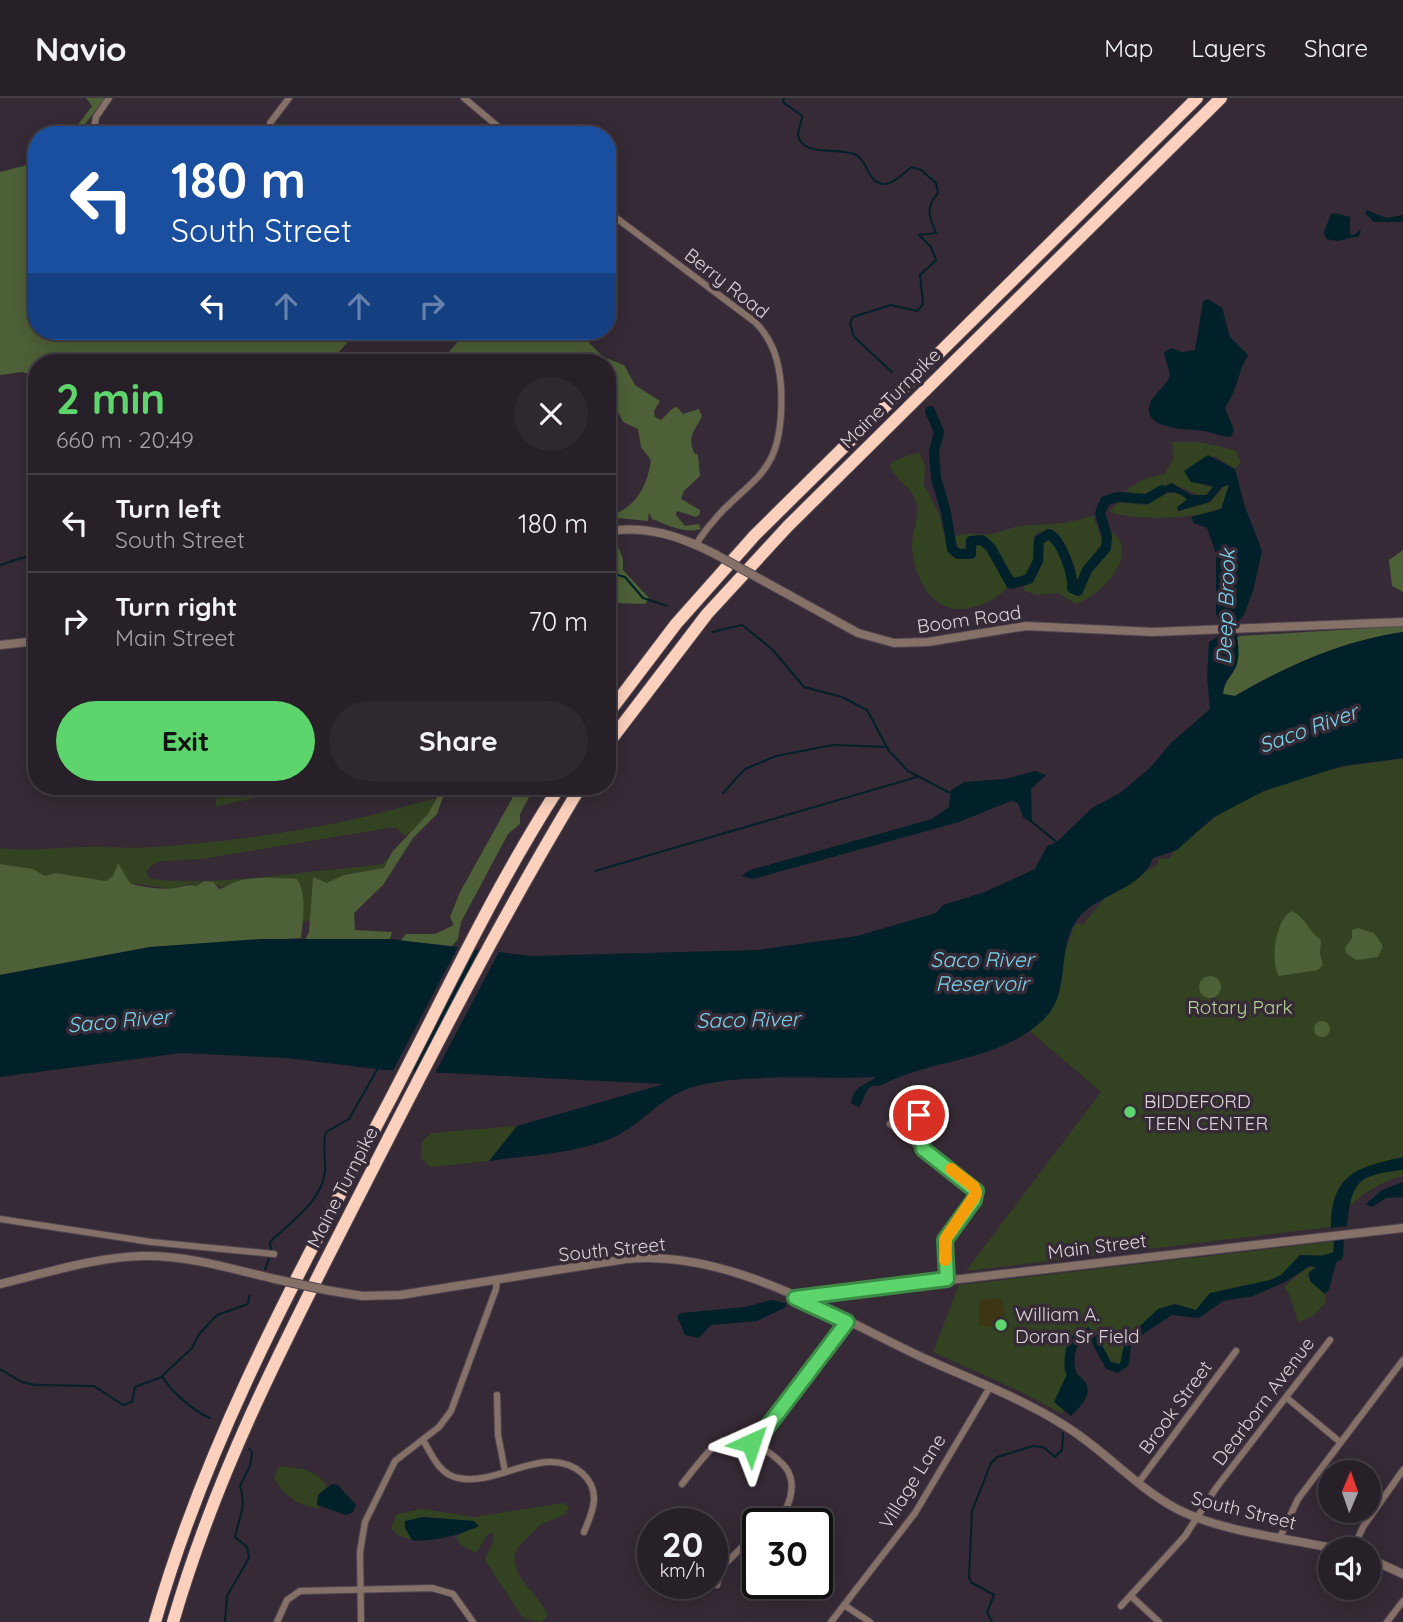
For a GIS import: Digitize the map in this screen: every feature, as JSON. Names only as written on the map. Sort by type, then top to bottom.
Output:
[{"type":"highway","name":"Maine Turnpike","points":[[616,703],[676,624],[755,534],[1197,98]]},
{"type":"highway","name":"Maine Turnpike","points":[[616,733],[707,614],[788,526],[1221,98]]},
{"type":"highway","name":"Maine Turnpike","points":[[155,1622],[188,1517],[237,1395],[475,937],[555,795]]},
{"type":"highway","name":"Maine Turnpike","points":[[173,1622],[207,1515],[258,1392],[493,939],[576,795]]},
{"type":"street","points":[[94,126],[96,117],[109,98]]},
{"type":"street","points":[[270,123],[289,98]]},
{"type":"street","points":[[464,98],[497,126]]},
{"type":"street","name":"Berry Road","points":[[616,218],[755,322],[770,341],[778,362],[782,419],[772,460],[759,478],[712,521],[696,544]]},
{"type":"street","name":"Boom Road","points":[[616,531],[648,530],[696,544],[851,630],[886,642],[918,643],[1026,626],[1136,632],[1403,622]]},
{"type":"street","points":[[0,645],[28,642]]},
{"type":"street","points":[[923,1149],[919,1115],[914,1108],[903,1107],[890,1124],[976,1191],[974,1200],[945,1240],[947,1279]]},
{"type":"street","points":[[0,1219],[151,1242],[274,1254]]},
{"type":"street","name":"Main Street","points":[[795,1298],[1403,1228]]},
{"type":"street","points":[[150,1256],[151,1242]]},
{"type":"street","name":"South Street","points":[[0,1283],[106,1259],[150,1256],[192,1260],[326,1290],[387,1296],[626,1259],[669,1257],[719,1267],[795,1298],[990,1387],[1068,1427],[1170,1505],[1198,1517],[1318,1545]]},
{"type":"street","points":[[361,1622],[360,1540],[365,1522],[395,1461],[439,1427],[451,1411],[497,1280]]},
{"type":"street","points":[[682,1484],[721,1441],[742,1445],[754,1442],[847,1322]]},
{"type":"street","name":"Dearborn Avenue","points":[[1121,1606],[1198,1517],[1216,1488],[1330,1340]]},
{"type":"street","name":"Brook Street","points":[[1139,1482],[1236,1351]]},
{"type":"street","points":[[1280,1537],[1292,1508],[1403,1360]]},
{"type":"street","name":"Village Lane","points":[[831,1622],[915,1513],[990,1387]]},
{"type":"street","points":[[497,1395],[498,1435],[505,1471]]},
{"type":"street","points":[[1287,1398],[1340,1443]]},
{"type":"street","points":[[423,1440],[439,1468],[454,1477],[467,1479],[553,1462],[565,1463],[579,1471],[592,1485],[595,1498],[584,1532]]},
{"type":"street","points":[[754,1442],[782,1464],[789,1475],[786,1508]]},
{"type":"street","points":[[1359,1537],[1403,1470]]},
{"type":"street","points":[[728,1561],[742,1547]]},
{"type":"street","points":[[1381,1564],[1403,1574]]},
{"type":"street","points":[[277,1622],[285,1602],[298,1592],[361,1590],[446,1591],[461,1602],[473,1622]]},
{"type":"street","points":[[1131,1596],[1158,1622]]},
{"type":"street","points":[[1387,1622],[1403,1601]]},
{"type":"street","points":[[844,1605],[870,1622]]},
{"type":"green space","points":[[86,98],[105,98],[84,126],[77,126],[92,106]]},
{"type":"green space","points":[[28,165],[28,340],[349,340],[337,354],[28,354],[28,374],[0,375],[0,172]]},
{"type":"green space","points":[[459,340],[587,340],[600,354],[449,354]]},
{"type":"green space","points":[[616,362],[624,365],[635,385],[660,401],[654,411],[655,417],[661,420],[677,407],[683,414],[699,409],[702,416],[691,442],[694,453],[698,455],[700,476],[684,491],[681,499],[700,510],[700,514],[696,517],[677,511],[676,515],[685,526],[699,524],[701,529],[682,530],[652,519],[649,512],[648,521],[616,518],[617,513],[637,498],[648,476],[651,460],[641,447],[638,429],[623,422],[616,408]]},
{"type":"green space","points":[[1172,442],[1199,442],[1235,450],[1241,462],[1235,469],[1214,456],[1204,486],[1213,487],[1203,497],[1171,483],[1141,495],[1125,491],[1143,479],[1165,474],[1174,457]]},
{"type":"green space","points":[[919,452],[925,465],[924,485],[939,514],[949,552],[971,558],[976,554],[976,544],[983,544],[1008,587],[986,602],[966,609],[949,608],[931,596],[919,576],[912,543],[917,505],[912,493],[890,466],[893,461]]},
{"type":"green space","points":[[1226,484],[1229,485],[1223,507],[1200,515],[1148,518],[1109,511],[1119,502],[1146,505],[1161,496],[1175,493],[1187,498],[1178,511],[1210,502]]},
{"type":"green space","points":[[1093,516],[1103,542],[1084,568],[1078,585],[1074,565],[1061,537],[1053,530],[1039,532],[1034,536],[1031,566],[1019,580],[1010,573],[986,537],[969,537],[964,548],[960,549],[953,537],[962,534],[992,534],[1018,526],[1065,523]]},
{"type":"green space","points":[[1110,530],[1119,539],[1122,550],[1120,561],[1115,572],[1096,592],[1076,604],[1058,593],[1037,595],[1025,591],[1023,588],[1034,574],[1047,537],[1053,540],[1069,571],[1069,593],[1081,594],[1092,569],[1109,548]]},
{"type":"green space","points":[[616,542],[623,559],[623,570],[649,598],[645,604],[616,603]]},
{"type":"green space","points":[[1403,550],[1403,592],[1392,586],[1389,560]]},
{"type":"green space","points":[[1403,626],[1403,632],[1358,641],[1316,656],[1235,696],[1223,694],[1224,681],[1237,661],[1237,638],[1240,636]]},
{"type":"green space","name":"Rotary Park","points":[[1403,759],[1403,1176],[1364,1194],[1347,1210],[1338,1226],[966,1271],[1101,1092],[1023,1025],[1061,964],[1074,926],[1080,923],[1082,926],[1108,894],[1157,865],[1159,858],[1169,859],[1191,836],[1228,809],[1250,797],[1274,786],[1326,771]]},
{"type":"green space","points":[[219,795],[266,795],[215,807]]},
{"type":"green space","points":[[438,795],[442,795],[437,814],[413,838],[383,885],[354,913],[355,930],[392,932],[390,939],[305,940],[309,932],[313,877],[327,883],[344,875],[384,868],[392,852],[427,815]]},
{"type":"green space","points":[[514,795],[530,795],[520,814],[520,824],[508,834],[461,922],[458,939],[452,946],[400,941],[406,934],[435,934],[454,925],[450,917],[460,892]]},
{"type":"green space","points":[[435,798],[423,820],[404,836],[397,828],[389,828],[201,859],[162,861],[152,865],[146,872],[150,879],[204,881],[197,886],[190,884],[172,889],[130,883],[118,864],[113,876],[106,881],[45,876],[33,869],[0,864],[0,848],[146,848],[226,841],[367,816]]},
{"type":"green space","points":[[390,856],[384,868],[344,875],[327,884],[313,877],[310,922],[306,920],[302,924],[303,911],[288,880],[276,877],[236,882],[225,888],[204,881],[369,866],[382,864]]},
{"type":"green space","points":[[118,863],[130,883],[159,888],[197,886],[204,881],[213,882],[219,889],[250,879],[297,879],[303,899],[301,938],[150,947],[0,975],[0,864],[33,869],[45,876],[55,873],[106,881],[113,876]]},
{"type":"green space","points":[[1292,911],[1321,940],[1323,965],[1318,970],[1279,976],[1275,961],[1278,931]]},
{"type":"green space","points":[[1358,928],[1374,933],[1383,946],[1378,957],[1356,960],[1346,953],[1345,948],[1352,938],[1352,930]]},
{"type":"green space","points":[[1206,976],[1214,976],[1221,983],[1221,991],[1214,998],[1206,998],[1199,991],[1199,983]]},
{"type":"green space","points":[[1322,1021],[1328,1023],[1328,1035],[1322,1037],[1316,1035],[1314,1029],[1316,1023]]},
{"type":"green space","points":[[517,1126],[489,1161],[430,1167],[421,1159],[421,1143],[431,1133]]},
{"type":"green space","points":[[1338,1241],[1334,1246],[1337,1248],[1336,1256],[1300,1260],[1276,1281],[1226,1293],[1201,1312],[1178,1309],[1131,1338],[1125,1365],[1114,1369],[1093,1340],[1081,1335],[1066,1359],[1064,1369],[1074,1384],[1062,1414],[1019,1391],[933,1352],[959,1285]]},
{"type":"green space","points":[[1315,1266],[1307,1276],[1325,1294],[1326,1302],[1313,1316],[1298,1322],[1284,1287],[1306,1268]]},
{"type":"green space","points":[[279,1466],[306,1470],[318,1476],[327,1487],[318,1495],[319,1508],[323,1509],[301,1504],[283,1491],[274,1478]]},
{"type":"green space","points":[[563,1503],[569,1507],[566,1514],[540,1525],[518,1547],[514,1556],[518,1573],[548,1615],[541,1622],[523,1618],[487,1563],[485,1558],[493,1543],[494,1532],[488,1534],[476,1553],[461,1545],[456,1538],[467,1529],[477,1528],[474,1521],[423,1517],[404,1525],[412,1540],[397,1535],[391,1528],[397,1514],[423,1509],[474,1517]]},
{"type":"sand","points":[[1000,1298],[1005,1311],[999,1322],[991,1327],[979,1326],[979,1300]]},
{"type":"water","points":[[1367,210],[1386,218],[1403,215],[1403,222],[1374,222],[1365,213]]},
{"type":"water","points":[[1331,214],[1350,217],[1350,234],[1354,235],[1361,229],[1359,236],[1338,241],[1326,239],[1324,232]]},
{"type":"water","points":[[1208,299],[1222,308],[1230,337],[1248,355],[1225,408],[1234,430],[1231,437],[1170,427],[1154,421],[1150,415],[1150,403],[1170,375],[1164,353],[1171,348],[1182,352],[1195,350],[1203,301]]},
{"type":"water","name":"Saco River Reservoir","points":[[1208,455],[1235,469],[1245,507],[1262,551],[1253,591],[1244,615],[1236,624],[1238,659],[1223,694],[1235,696],[1295,664],[1337,648],[1403,632],[1403,758],[1342,766],[1264,791],[1214,817],[1177,850],[1153,858],[1140,877],[1080,916],[1067,941],[1061,982],[1053,1008],[1027,1033],[1007,1044],[871,1087],[859,1107],[851,1103],[855,1092],[876,1077],[756,1078],[710,1083],[680,1092],[624,1132],[599,1143],[489,1161],[517,1126],[664,1084],[385,1070],[286,1058],[181,1053],[0,1077],[0,975],[150,947],[261,939],[390,939],[531,956],[757,950],[857,936],[936,913],[943,905],[985,892],[1035,869],[1047,846],[1057,842],[1092,808],[1120,793],[1150,768],[1170,744],[1210,709],[1207,677],[1209,642],[1218,637],[1222,624],[1216,614],[1216,554],[1207,528],[1194,523],[1191,517],[1221,509],[1229,485],[1222,487],[1210,502],[1178,511],[1177,507],[1187,500],[1183,496],[1164,493],[1149,498],[1171,483],[1192,495],[1207,495],[1213,486],[1191,482],[1184,471]]},
{"type":"water","points":[[1035,771],[1046,775],[1031,789],[1032,823],[1023,817],[1018,803],[1011,801],[959,822],[753,879],[741,876],[750,870],[932,819],[949,807],[951,790],[965,782],[1005,779]]},
{"type":"water","points":[[1403,1157],[1403,1170],[1376,1174],[1360,1183],[1355,1189],[1347,1226],[1331,1228],[1336,1196],[1350,1176],[1372,1165]]},
{"type":"water","points":[[1403,1182],[1403,1197],[1386,1198],[1372,1207],[1366,1204],[1382,1190]]},
{"type":"water","points":[[1300,1255],[1338,1256],[1329,1289],[1325,1294],[1310,1281],[1309,1272],[1316,1268],[1310,1266],[1285,1282],[1253,1296],[1223,1301],[1199,1318],[1172,1315],[1131,1342],[1129,1365],[1118,1373],[1106,1369],[1090,1339],[1077,1341],[1071,1348],[1076,1334],[1088,1327],[1096,1334],[1111,1362],[1120,1364],[1125,1340],[1158,1309],[1175,1304],[1196,1310],[1210,1293],[1270,1280],[1281,1275]]},
{"type":"water","points":[[771,1300],[786,1303],[786,1307],[757,1321],[711,1325],[699,1338],[685,1335],[677,1316],[681,1313],[745,1307]]},
{"type":"water","points":[[1069,1370],[1084,1380],[1088,1391],[1083,1403],[1071,1416],[1054,1402]]},
{"type":"water","points":[[332,1484],[338,1485],[356,1505],[353,1512],[346,1515],[317,1505],[318,1495]]},
{"type":"water","points":[[423,1517],[474,1521],[479,1526],[447,1537],[412,1540],[405,1528],[405,1521]]},
{"type":"pier","points":[[459,945],[476,948],[409,1075],[391,1074]]},
{"type":"pier","points":[[481,948],[500,950],[433,1077],[415,1075]]},
{"type":"waterway","name":"Deep Brook","points":[[784,98],[783,102],[802,116],[798,136],[806,146],[854,154],[878,183],[891,182],[912,167],[921,170],[936,183],[938,193],[930,208],[936,233],[919,235],[931,247],[936,260],[920,275],[923,304],[917,311],[891,305],[853,317],[850,323],[854,337],[892,372]]},
{"type":"waterway","name":"Deep Brook","points":[[930,411],[939,432],[934,451],[936,478],[946,512],[952,549],[958,554],[971,554],[971,541],[982,540],[991,548],[1011,584],[1029,579],[1038,561],[1039,540],[1049,534],[1062,550],[1069,567],[1072,588],[1078,591],[1087,570],[1106,548],[1107,536],[1100,513],[1105,501],[1117,497],[1147,499],[1162,490]]},
{"type":"waterway","points":[[0,565],[28,556]]},
{"type":"waterway","points":[[616,574],[625,577],[643,598],[667,606]]},
{"type":"waterway","points":[[712,632],[742,625],[772,649],[804,687],[842,697],[867,710],[889,751],[908,771],[950,793]]},
{"type":"waterway","points":[[723,793],[745,769],[776,756],[833,745],[888,747]]},
{"type":"waterway","points":[[595,871],[917,777]]},
{"type":"waterway","points":[[1031,821],[1059,844]]},
{"type":"waterway","points":[[271,1250],[270,1242],[304,1211],[318,1193],[325,1172],[326,1132],[349,1119],[378,1068]]},
{"type":"waterway","points":[[1325,1260],[1338,1256],[1339,1238]]},
{"type":"waterway","points":[[265,1269],[269,1259]]},
{"type":"waterway","points":[[210,1418],[183,1400],[162,1376],[192,1348],[199,1334],[217,1315],[248,1304],[249,1296]]},
{"type":"waterway","points":[[1074,1381],[1070,1359],[1071,1348],[1077,1338]]},
{"type":"waterway","points":[[0,1369],[22,1382],[35,1385],[94,1386],[123,1405],[132,1402],[135,1387],[162,1377]]},
{"type":"waterway","points":[[992,1622],[987,1612],[994,1595],[972,1583],[969,1578],[972,1511],[991,1463],[997,1457],[1033,1446],[1043,1447],[1055,1457],[1062,1450],[1063,1433]]},
{"type":"waterway","points":[[225,1622],[227,1596],[249,1558],[247,1547],[235,1537],[243,1506],[240,1486],[250,1466],[252,1452],[249,1449]]},
{"type":"slow traffic","points":[[945,1260],[946,1238],[976,1194],[974,1187],[951,1169]]},
{"type":"place","name":"BIDDEFORD TEEN CENTER","points":[[1130,1112]]},
{"type":"place","name":"William A. Doran Sr Field","points":[[1001,1325]]},
{"type":"route","points":[[751,1443],[762,1434],[847,1322],[795,1298],[947,1279],[945,1240],[974,1200],[976,1191],[923,1149],[923,1129],[919,1115]]},
{"type":"water label","name":"Saco River","points":[[1308,728]]},
{"type":"water label","name":"Saco River","points":[[748,1019]]},
{"type":"water label","name":"Saco River","points":[[119,1020]]}]
